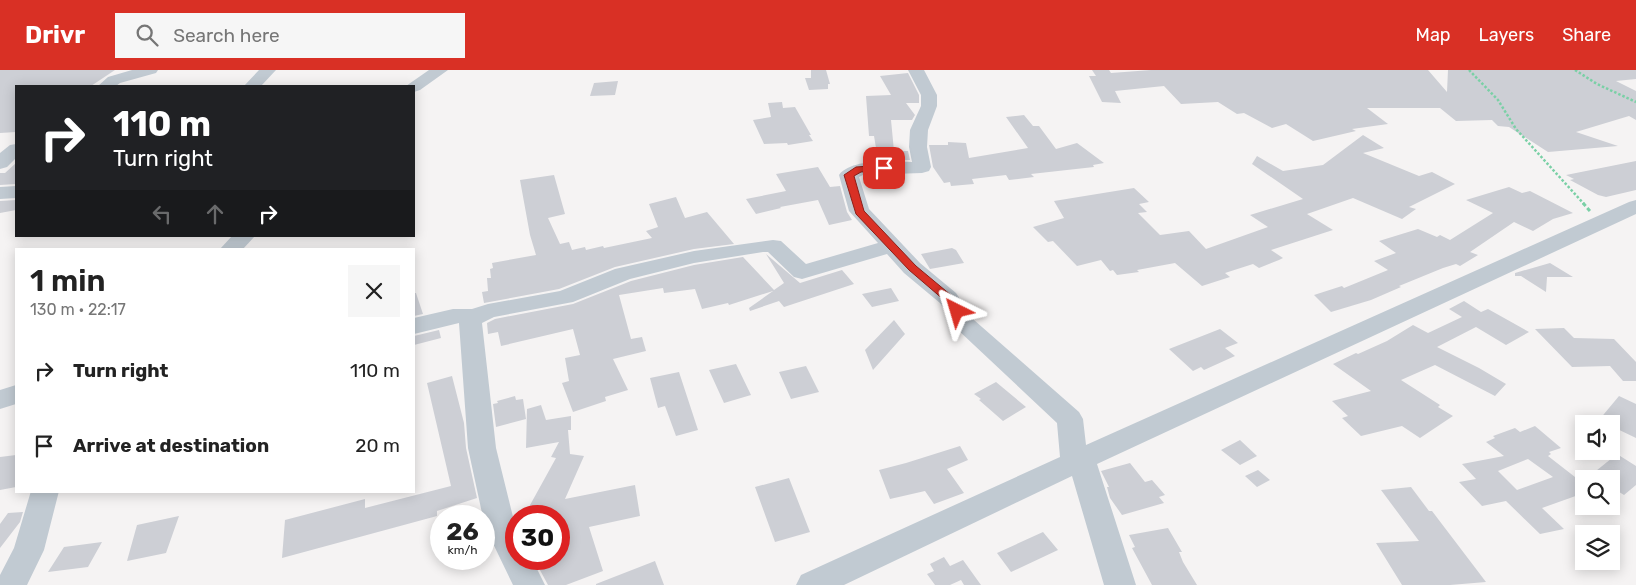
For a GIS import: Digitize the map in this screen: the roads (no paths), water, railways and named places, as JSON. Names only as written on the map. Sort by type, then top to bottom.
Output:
[{"type":"street","points":[[107,85],[114,80],[150,70]]},
{"type":"street","points":[[253,85],[268,70]]},
{"type":"street","points":[[415,86],[440,70]]},
{"type":"street","points":[[916,70],[929,95],[929,106],[919,130],[918,146],[922,167],[859,169],[849,175],[859,212],[912,268],[948,298],[966,325],[1070,419],[1077,461],[1120,585]]},
{"type":"street","points":[[0,163],[15,150]]},
{"type":"street","points":[[0,193],[15,192]]},
{"type":"street","points":[[812,585],[1077,461],[1636,206]]},
{"type":"street","points":[[231,248],[244,237]]},
{"type":"street","points":[[529,585],[500,527],[482,448],[470,318],[488,311],[565,297],[623,274],[727,251],[773,246],[802,272],[892,246]]},
{"type":"street","points":[[415,326],[447,318],[469,315],[474,317]]},
{"type":"street","points":[[0,400],[15,394]]},
{"type":"street","points":[[11,585],[30,550],[44,493]]}]
